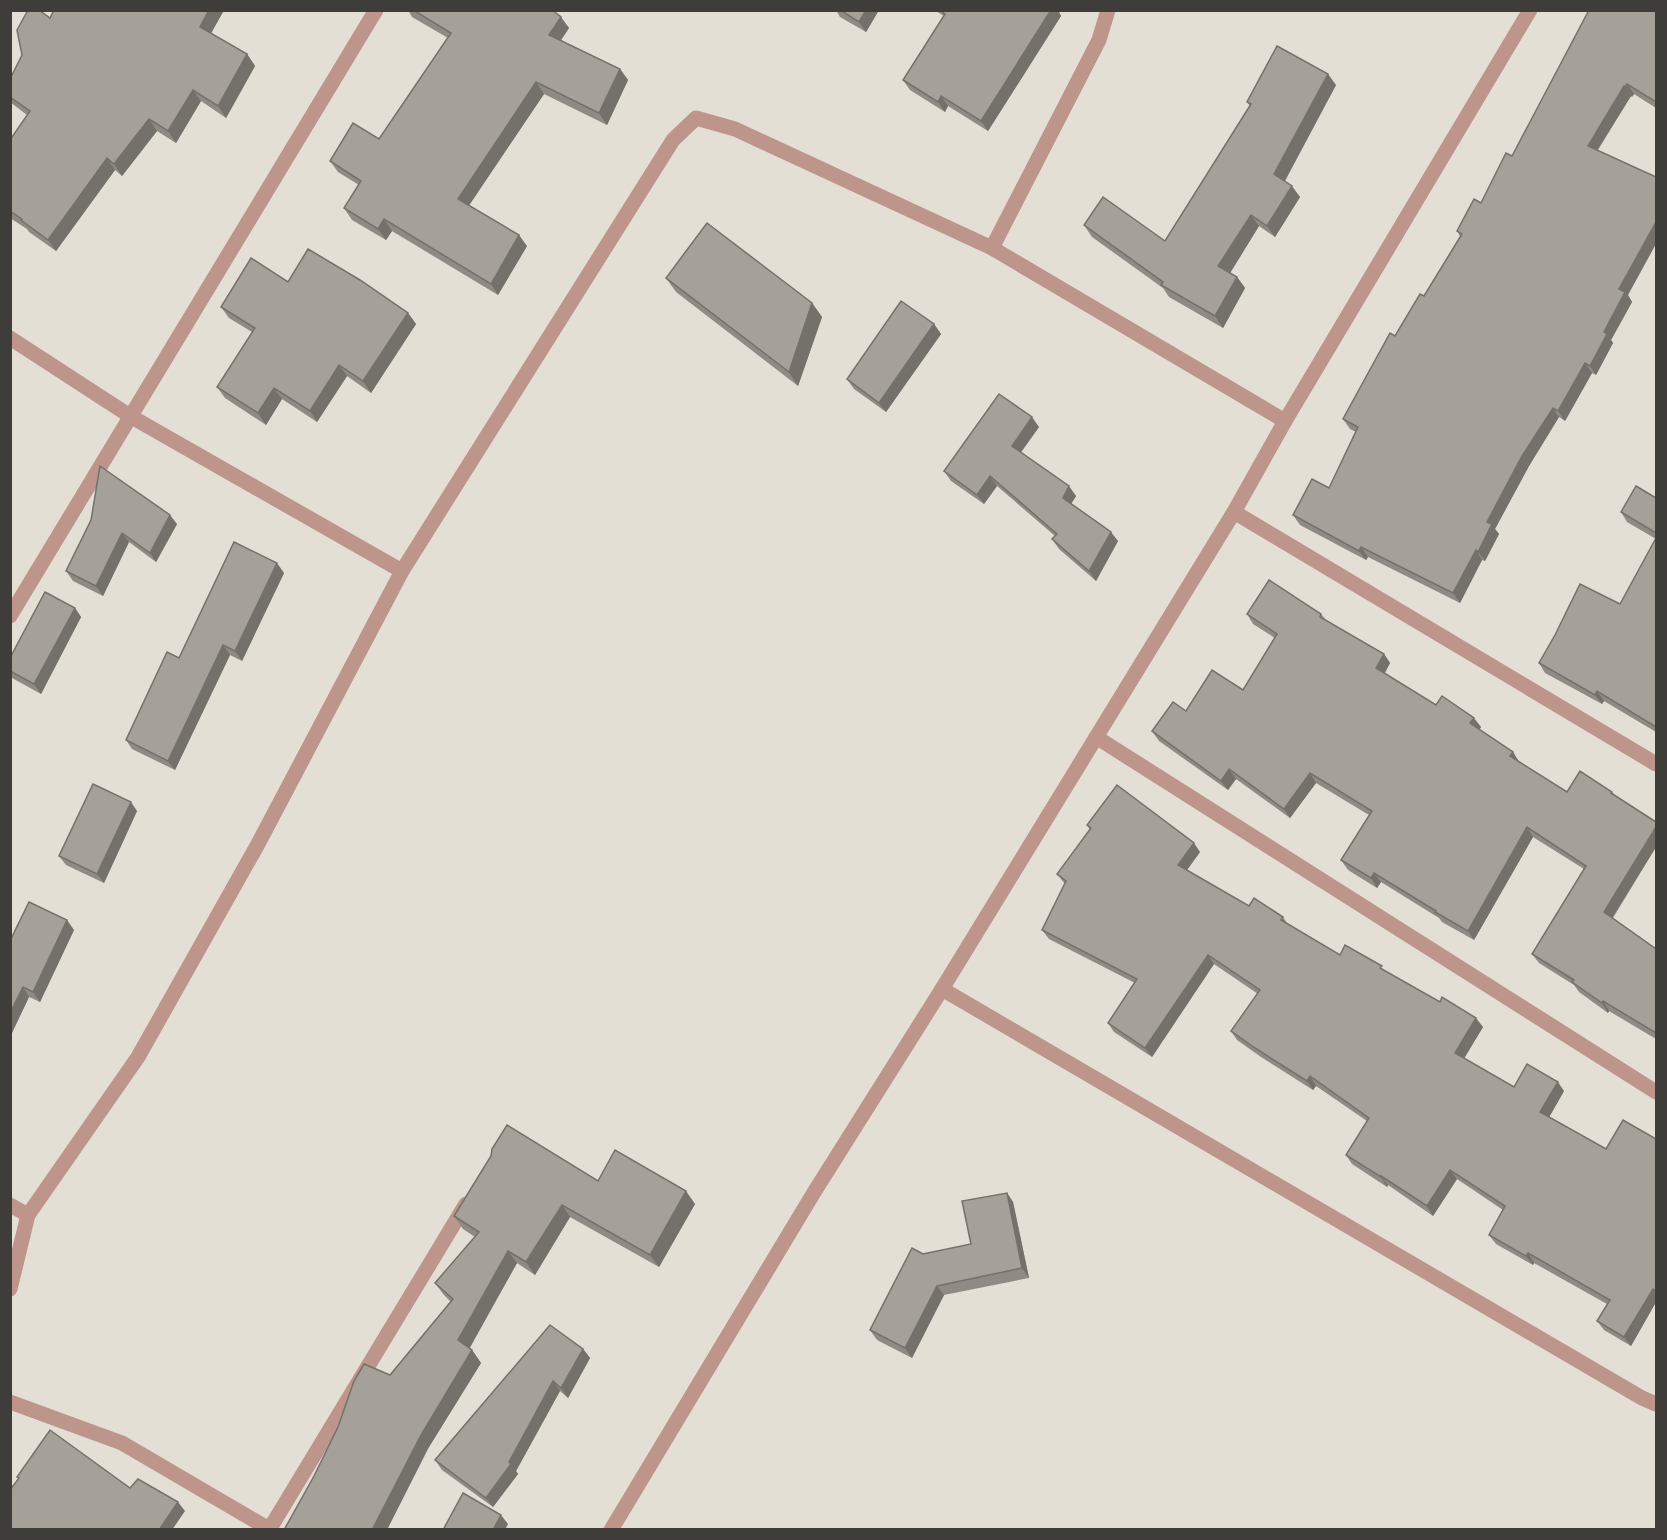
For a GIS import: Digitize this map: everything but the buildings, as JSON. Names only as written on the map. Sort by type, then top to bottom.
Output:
[{"type":"street","points":[[10,616],[376,10]]},
{"type":"street","points":[[993,248],[1099,40],[1108,10]]},
{"type":"street","points":[[611,1530],[813,1194],[942,989],[1234,512],[1285,421],[1530,10]]},
{"type":"street","points":[[10,1289],[28,1215],[138,1057],[258,844],[402,571],[673,140],[696,118],[735,129],[993,248],[1285,421]]},
{"type":"street","points":[[10,338],[130,416],[402,571]]},
{"type":"street","points":[[1234,512],[1656,764]]},
{"type":"street","points":[[1096,738],[1656,1092]]},
{"type":"street","points":[[942,989],[1642,1398],[1656,1404]]},
{"type":"street","points":[[10,1402],[122,1443],[269,1529],[472,1194]]},
{"type":"street","points":[[10,1204],[28,1215]]}]
